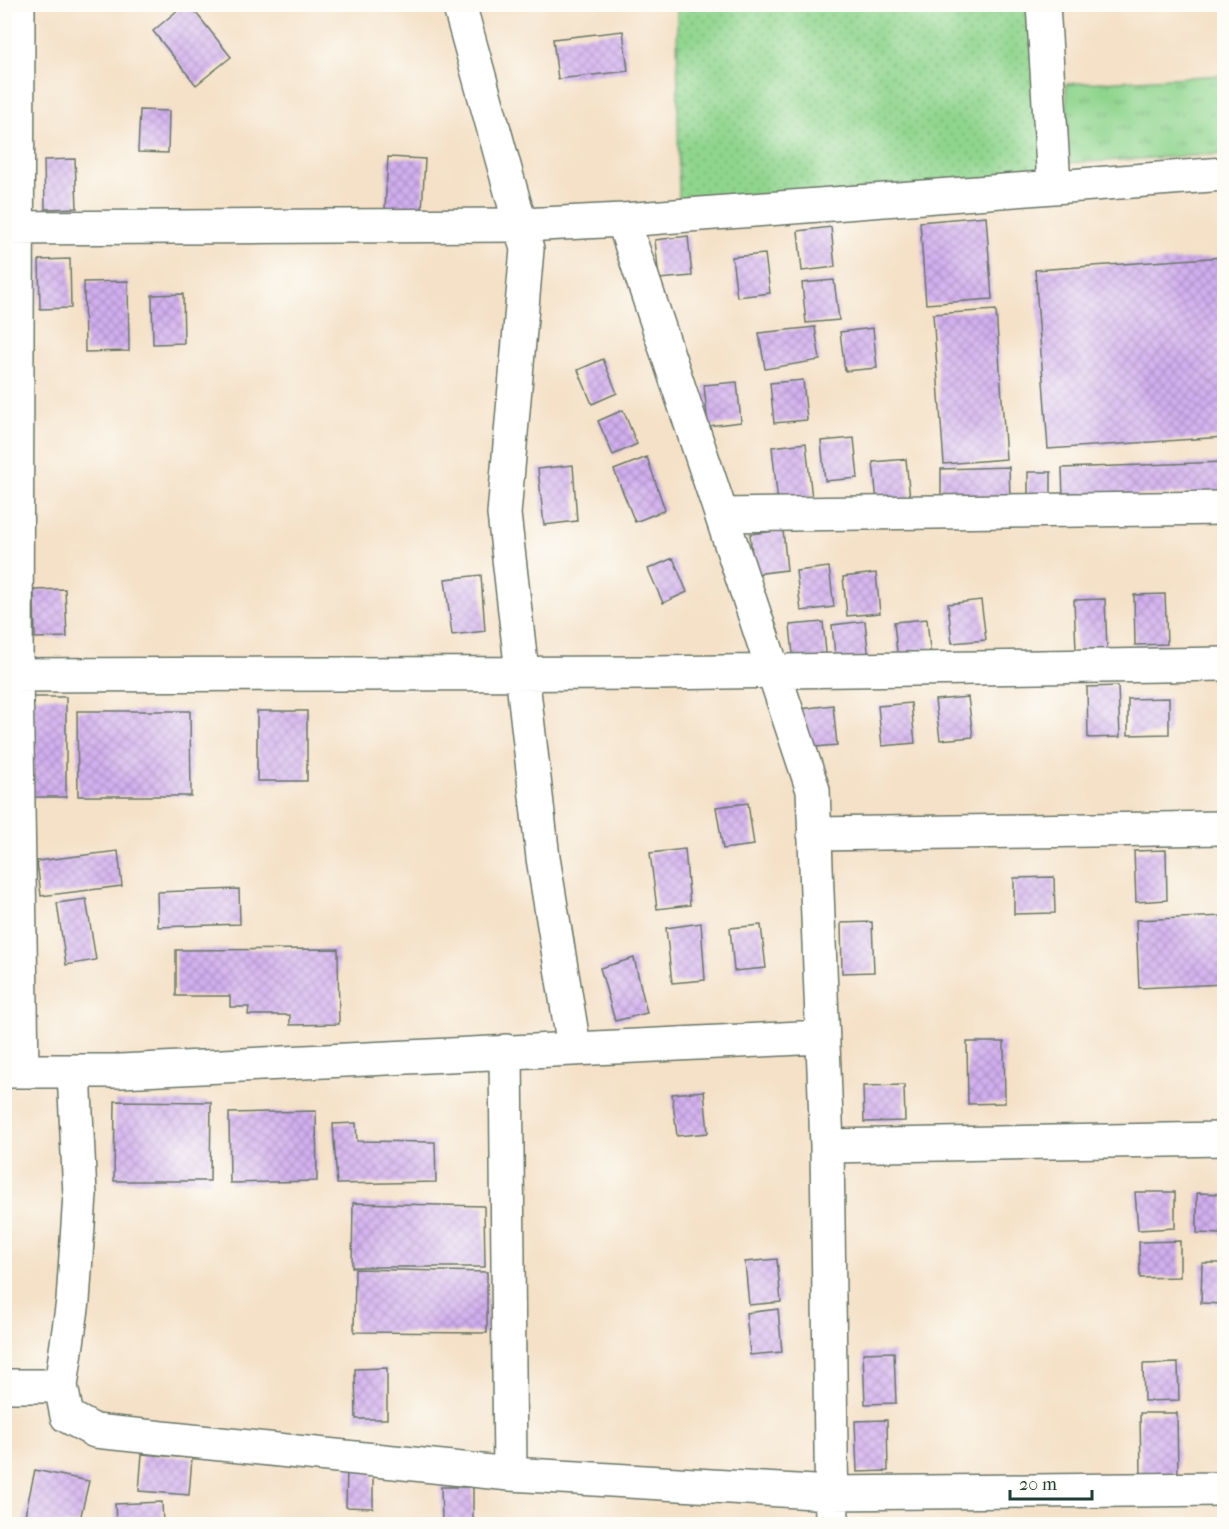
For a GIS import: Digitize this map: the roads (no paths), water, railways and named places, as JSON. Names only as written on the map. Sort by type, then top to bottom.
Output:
[{"type":"street","points":[[18,4],[12,228],[10,675],[13,1071],[74,1072],[821,1036]]},
{"type":"street","points":[[459,4],[527,249],[504,514],[543,858],[574,1047]]},
{"type":"street","points":[[1043,4],[1054,185]]},
{"type":"street","points":[[12,228],[522,225],[623,220],[1054,185],[1224,174]]},
{"type":"street","points":[[623,220],[813,790],[827,1146],[832,1509]]},
{"type":"street","points":[[723,515],[1224,508]]},
{"type":"street","points":[[10,675],[775,672],[1224,664]]},
{"type":"street","points":[[814,834],[1224,828]]},
{"type":"street","points":[[506,1051],[510,1474]]},
{"type":"street","points":[[74,1072],[80,1195],[73,1301],[61,1386],[67,1416],[95,1431],[832,1509],[1224,1489]]},
{"type":"street","points":[[827,1146],[1224,1139]]},
{"type":"street","points":[[4,1386],[61,1386]]}]
